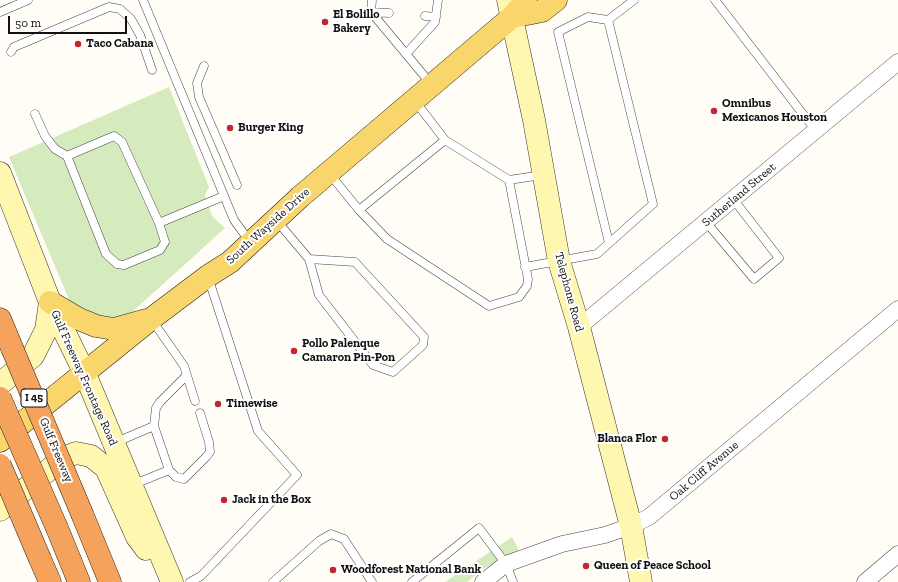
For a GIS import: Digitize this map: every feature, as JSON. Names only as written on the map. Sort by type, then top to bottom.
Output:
[{"type":"highway","name":"Gulf Freeway","points":[[0,319],[110,582]]},
{"type":"highway","points":[[0,398],[79,582]]},
{"type":"highway","points":[[0,465],[50,582]]},
{"type":"main road","name":"South Wayside Drive","points":[[0,441],[85,374],[151,319],[208,276],[230,262],[328,173],[431,85],[510,8],[526,0]]},
{"type":"main road","name":"South Wayside Drive","points":[[510,8],[542,11],[556,0]]},
{"type":"main road","name":"Telephone Road","points":[[510,8],[534,120],[559,261],[579,328],[631,526],[641,582]]},
{"type":"main road","name":"Gulf Freeway Frontage Road","points":[[0,173],[50,302],[85,374],[171,580]]},
{"type":"main road","points":[[0,384],[33,356],[46,330],[50,302],[79,319],[96,326],[114,328],[151,319]]},
{"type":"main road","points":[[0,510],[63,458],[76,453],[91,456],[106,468],[137,537],[171,580]]},
{"type":"street","name":"Sutherland Street","points":[[579,328],[898,62]]},
{"type":"street","name":"Oak Cliff Avenue","points":[[483,582],[506,564],[562,544],[605,535],[631,526],[649,517],[898,309]]},
{"type":"street","points":[[865,582],[898,554]]},
{"type":"lane","points":[[0,12],[28,0]]},
{"type":"lane","points":[[143,0],[234,220],[251,243]]},
{"type":"lane","points":[[372,0],[372,12],[431,85]]},
{"type":"lane","points":[[406,54],[435,22],[438,0]]},
{"type":"lane","points":[[609,243],[558,32],[588,17],[608,20],[634,0]]},
{"type":"lane","points":[[715,0],[816,131]]},
{"type":"lane","points":[[11,52],[14,47],[109,7],[120,9],[131,19],[140,35],[152,70]]},
{"type":"lane","points":[[372,12],[390,13]]},
{"type":"lane","points":[[425,16],[436,17]]},
{"type":"lane","points":[[526,267],[597,254],[653,204],[608,20]]},
{"type":"lane","points":[[204,66],[198,83],[199,97],[237,185]]},
{"type":"lane","points":[[414,100],[445,140],[509,180],[543,174]]},
{"type":"lane","points":[[35,114],[45,136],[55,149],[67,156],[106,254],[117,264],[124,265],[160,250],[164,242],[159,223],[122,142],[114,136],[67,156]]},
{"type":"lane","points":[[359,210],[445,140]]},
{"type":"lane","points":[[328,173],[381,235],[489,306],[519,297],[527,286],[526,267],[509,180]]},
{"type":"lane","points":[[159,223],[224,196]]},
{"type":"lane","points":[[706,222],[754,279],[779,258],[733,199]]},
{"type":"lane","points":[[275,220],[309,259],[319,294],[373,365],[393,372],[423,345],[424,337],[355,262],[309,259]]},
{"type":"lane","points":[[190,582],[201,576],[297,474],[258,431],[208,276]]},
{"type":"lane","points":[[151,319],[174,350],[187,375],[195,401]]},
{"type":"lane","points":[[187,375],[156,408],[154,426],[170,470],[176,477],[184,478],[210,452],[209,442],[200,413]]},
{"type":"lane","points":[[114,444],[154,426]]},
{"type":"lane","points":[[131,485],[170,470]]},
{"type":"lane","points":[[412,582],[479,528],[506,564],[512,582]]},
{"type":"lane","points":[[273,582],[319,542],[331,534],[344,539],[372,582]]},
{"type":"lane","points":[[421,575],[426,582]]},
{"type":"green space","points":[[169,87],[209,187],[205,195],[212,216],[225,228],[130,314],[115,319],[99,319],[70,302],[9,157]]},
{"type":"green space","points":[[512,537],[519,550],[483,569],[467,582],[445,582]]},
{"type":"place","name":"El Bolillo Bakery","points":[[325,22]]},
{"type":"place","name":"Taco Cabana","points":[[78,44]]},
{"type":"place","name":"Omnibus Mexicanos Houston","points":[[714,111]]},
{"type":"place","name":"Burger King","points":[[230,128]]},
{"type":"place","name":"Pollo Palenque Camaron Pin-Pon","points":[[294,351]]},
{"type":"place","name":"Timewise","points":[[218,404]]},
{"type":"place","name":"Blanca Flor","points":[[665,439]]},
{"type":"place","name":"Jack in the Box","points":[[224,500]]},
{"type":"place","name":"Queen of Peace School","points":[[586,566]]},
{"type":"place","name":"Woodforest National Bank","points":[[333,570]]}]
